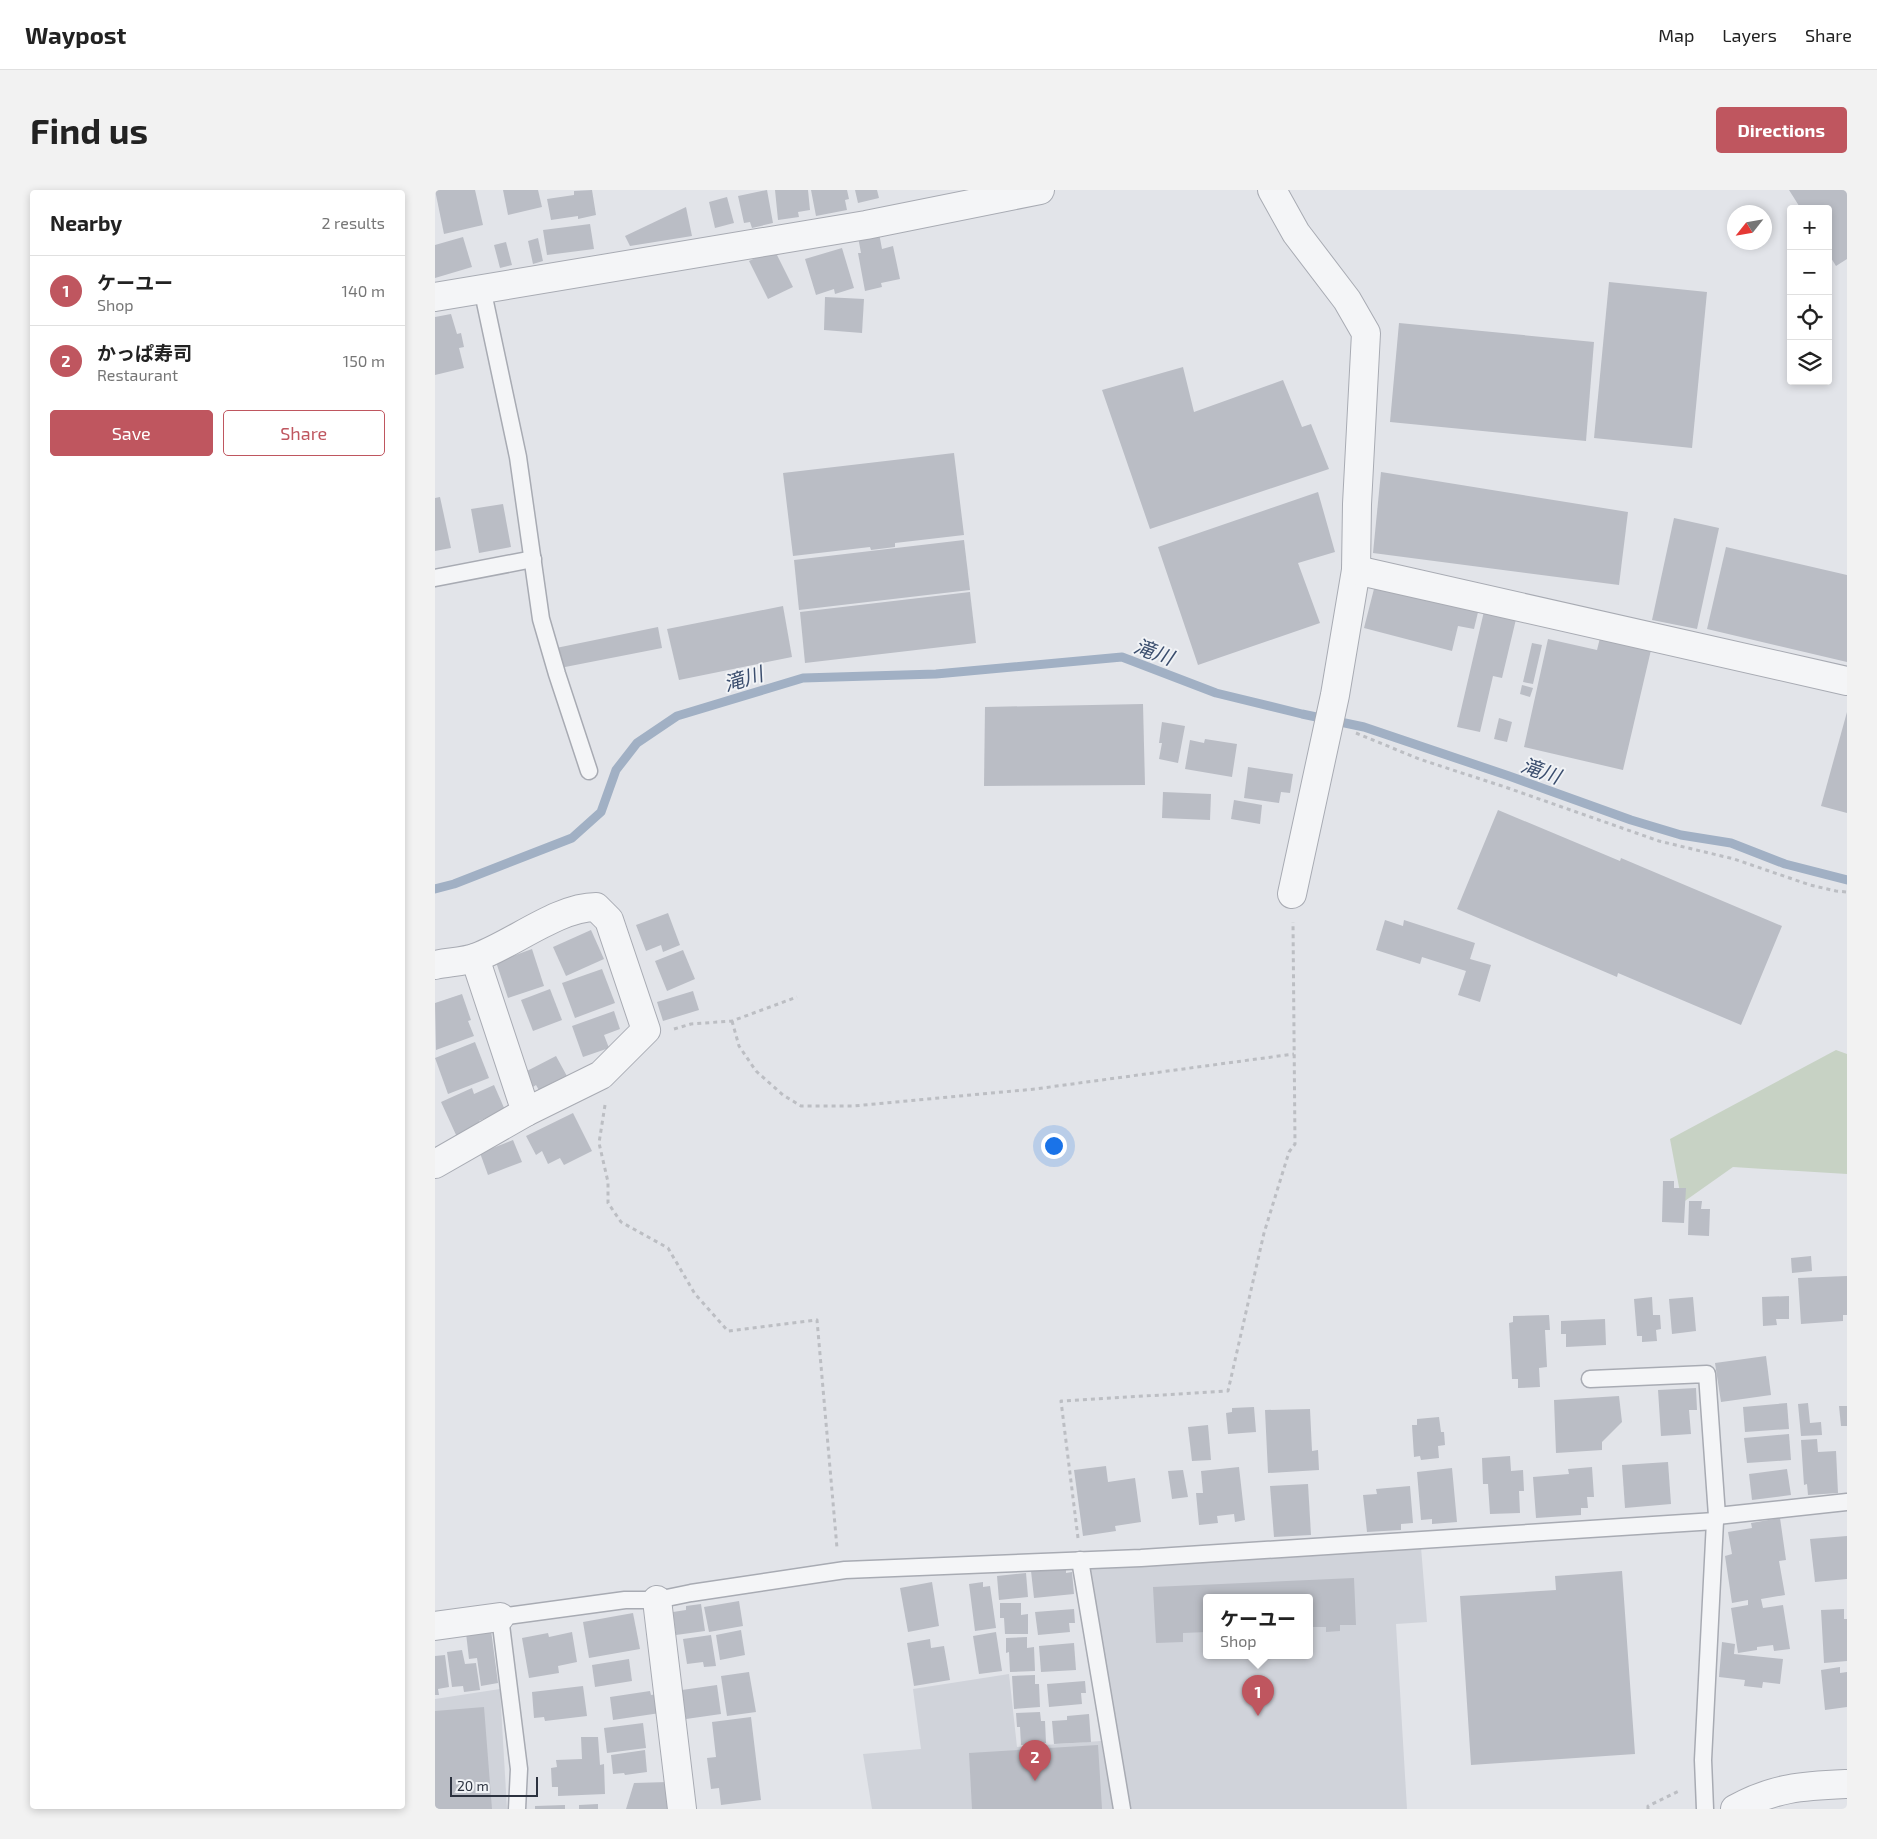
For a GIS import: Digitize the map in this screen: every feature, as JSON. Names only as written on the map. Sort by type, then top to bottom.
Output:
[{"type":"street","points":[[435,297],[866,225],[1040,190]]},
{"type":"street","points":[[1273,190],[1296,233],[1347,300],[1366,333],[1357,504],[1356,570],[1335,695],[1292,894]]},
{"type":"street","points":[[1356,570],[1847,681]]},
{"type":"street","points":[[435,964],[475,958],[563,915],[585,907],[596,907],[609,920],[646,1030],[601,1075],[526,1112],[435,1164]]},
{"type":"street","points":[[475,958],[526,1112]]},
{"type":"street","points":[[657,1600],[683,1809]]},
{"type":"street","points":[[435,1626],[500,1617]]},
{"type":"street","points":[[1735,1809],[1773,1792],[1800,1786],[1847,1784]]},
{"type":"lane","points":[[482,288],[518,457],[541,618],[559,682],[589,771]]},
{"type":"lane","points":[[435,578],[533,559]]},
{"type":"lane","points":[[1590,1380],[1707,1374],[1716,1519],[1703,1760],[1705,1809]]},
{"type":"lane","points":[[517,1809],[519,1768],[500,1617],[625,1600],[657,1600],[691,1593],[839,1571],[1141,1558],[1716,1519],[1847,1502]]},
{"type":"lane","points":[[1080,1560],[1121,1809]]},
{"type":"path","points":[[1328,724],[1341,727],[1419,759],[1659,841],[1734,859],[1810,885],[1847,892]]},
{"type":"path","points":[[1080,1560],[1061,1401],[1228,1391],[1264,1233],[1289,1152],[1295,1144],[1292,894]]},
{"type":"path","points":[[646,1030],[662,1032],[691,1024],[732,1021],[797,997]]},
{"type":"path","points":[[732,1021],[739,1046],[756,1071],[783,1095],[801,1106],[853,1106],[1035,1089],[1294,1054]]},
{"type":"path","points":[[606,1100],[599,1144],[607,1182],[608,1203],[621,1222],[668,1248],[695,1294],[728,1331],[817,1320],[839,1571]]},
{"type":"path","points":[[1648,1808],[1704,1780]]},
{"type":"shaded area","points":[[1421,1547],[1427,1622],[1396,1624],[1407,1809],[1130,1809],[1088,1573],[1092,1567]]},
{"type":"shaded area","points":[[1009,1674],[1017,1747],[1101,1741],[1114,1809],[872,1809],[863,1754],[921,1749],[913,1689]]},
{"type":"shaded area","points":[[500,1689],[507,1809],[435,1809],[435,1699]]},
{"type":"green space","points":[[1836,1050],[1847,1054],[1847,1174],[1733,1167],[1682,1203],[1670,1139]]},
{"type":"building","points":[[435,190],[475,190],[483,225],[444,234]]},
{"type":"building","points":[[503,190],[538,190],[542,207],[508,215]]},
{"type":"building","points":[[592,190],[596,215],[578,219],[578,216],[551,220],[547,199],[574,195],[574,191]]},
{"type":"building","points":[[767,190],[773,223],[752,228],[750,222],[744,223],[738,196]]},
{"type":"building","points":[[775,190],[808,190],[810,210],[798,212],[799,217],[778,220]]},
{"type":"building","points":[[811,190],[847,190],[849,199],[845,200],[847,210],[816,216]]},
{"type":"building","points":[[855,190],[877,190],[879,198],[858,203]]},
{"type":"building","points":[[1789,190],[1847,190],[1847,259],[1836,266],[1832,260],[1832,205],[1798,205]]},
{"type":"building","points":[[727,197],[734,223],[715,228],[709,202]]},
{"type":"building","points":[[686,207],[692,236],[630,246],[625,236]]},
{"type":"building","points":[[590,224],[594,249],[547,255],[543,230]]},
{"type":"building","points":[[879,233],[882,249],[893,246],[900,279],[881,283],[882,287],[865,291],[858,253],[861,253],[858,237]]},
{"type":"building","points":[[463,237],[472,267],[435,278],[435,245]]},
{"type":"building","points":[[538,238],[543,261],[533,264],[528,241]]},
{"type":"building","points":[[506,242],[512,265],[500,268],[494,245]]},
{"type":"building","points":[[842,248],[854,288],[835,294],[834,289],[816,295],[805,259]]},
{"type":"building","points":[[774,249],[793,287],[768,299],[749,261]]},
{"type":"building","points":[[1609,282],[1707,292],[1692,448],[1594,438]]},
{"type":"building","points":[[825,297],[864,299],[862,333],[824,330]]},
{"type":"building","points":[[451,314],[457,334],[461,333],[464,347],[459,348],[464,368],[435,375],[435,317]]},
{"type":"building","points":[[1399,323],[1594,342],[1586,441],[1390,422]]},
{"type":"building","points":[[1183,367],[1194,412],[1283,380],[1302,427],[1311,424],[1329,469],[1150,529],[1102,390]]},
{"type":"building","points":[[954,453],[964,535],[895,543],[895,547],[871,550],[870,547],[793,556],[783,473]]},
{"type":"building","points":[[1381,472],[1628,512],[1619,585],[1373,553]]},
{"type":"building","points":[[1318,492],[1335,552],[1298,563],[1320,623],[1198,665],[1158,547]]},
{"type":"building","points":[[440,497],[451,548],[435,551],[435,498]]},
{"type":"building","points":[[503,504],[511,547],[479,553],[471,509]]},
{"type":"building","points":[[1674,518],[1719,528],[1697,629],[1652,620]]},
{"type":"building","points":[[964,540],[970,590],[799,610],[794,560]]},
{"type":"building","points":[[1726,547],[1847,575],[1847,662],[1707,629]]},
{"type":"building","points":[[1376,581],[1479,608],[1474,629],[1458,626],[1452,651],[1364,628]]},
{"type":"building","points":[[970,592],[976,643],[805,663],[800,612]]},
{"type":"building","points":[[783,606],[792,657],[679,680],[667,629]]},
{"type":"building","points":[[1485,607],[1517,615],[1502,678],[1493,676],[1480,732],[1457,727]]},
{"type":"building","points":[[658,627],[662,648],[560,668],[556,648]]},
{"type":"building","points":[[1600,638],[1651,650],[1623,770],[1524,747],[1548,639],[1597,650]]},
{"type":"building","points":[[1532,643],[1542,645],[1533,684],[1523,682]]},
{"type":"building","points":[[1522,685],[1533,688],[1530,697],[1520,694]]},
{"type":"building","points":[[1143,704],[1145,785],[984,786],[985,707]]},
{"type":"building","points":[[1847,712],[1847,813],[1821,806]]},
{"type":"building","points":[[1499,718],[1512,722],[1507,742],[1494,739]]},
{"type":"building","points":[[1162,722],[1185,726],[1178,763],[1159,759],[1162,743],[1159,743]]},
{"type":"building","points":[[1205,739],[1237,744],[1232,777],[1185,769],[1190,740],[1204,743]]},
{"type":"building","points":[[1248,767],[1293,774],[1290,793],[1281,792],[1279,803],[1244,798]]},
{"type":"building","points":[[1163,792],[1211,794],[1210,820],[1162,818]]},
{"type":"building","points":[[1234,800],[1262,805],[1260,824],[1231,819]]},
{"type":"building","points":[[1498,810],[1620,861],[1621,858],[1782,926],[1741,1025],[1618,973],[1617,977],[1457,909]]},
{"type":"building","points":[[668,913],[680,945],[663,952],[661,945],[646,951],[636,925]]},
{"type":"building","points":[[1385,920],[1403,926],[1404,920],[1475,943],[1470,959],[1491,965],[1480,1002],[1458,995],[1466,971],[1422,957],[1420,964],[1376,950]]},
{"type":"building","points":[[591,930],[604,959],[566,976],[553,947]]},
{"type":"building","points":[[532,949],[544,986],[508,998],[496,962]]},
{"type":"building","points":[[683,950],[695,979],[667,991],[655,961]]},
{"type":"building","points":[[602,969],[615,1003],[575,1018],[562,983]]},
{"type":"building","points":[[550,989],[562,1020],[533,1031],[521,1000]]},
{"type":"building","points":[[693,991],[699,1010],[663,1021],[657,1002]]},
{"type":"building","points":[[462,994],[471,1020],[468,1021],[474,1036],[436,1050],[435,1003]]},
{"type":"building","points":[[614,1011],[620,1029],[604,1035],[609,1048],[583,1057],[572,1026]]},
{"type":"building","points":[[475,1042],[489,1078],[448,1094],[435,1058]]},
{"type":"building","points":[[556,1056],[568,1078],[540,1092],[536,1085],[533,1087],[525,1072]]},
{"type":"building","points":[[494,1085],[505,1110],[479,1121],[481,1127],[457,1137],[441,1102],[472,1088],[474,1094]]},
{"type":"building","points":[[573,1113],[592,1151],[564,1165],[560,1158],[548,1164],[542,1151],[536,1155],[526,1136]]},
{"type":"building","points":[[513,1140],[522,1162],[488,1175],[480,1153]]},
{"type":"building","points":[[1663,1181],[1674,1181],[1674,1188],[1686,1188],[1684,1223],[1662,1222]]},
{"type":"building","points":[[1689,1201],[1702,1201],[1701,1209],[1710,1209],[1709,1236],[1688,1235]]},
{"type":"building","points":[[1811,1256],[1812,1271],[1792,1273],[1791,1258]]},
{"type":"building","points":[[1847,1276],[1847,1315],[1843,1315],[1843,1321],[1801,1324],[1798,1278]]},
{"type":"building","points":[[1789,1296],[1789,1319],[1776,1319],[1777,1325],[1763,1326],[1762,1297]]},
{"type":"building","points":[[1652,1297],[1653,1315],[1660,1315],[1661,1329],[1656,1330],[1657,1341],[1642,1342],[1642,1336],[1637,1336],[1634,1299]]},
{"type":"building","points":[[1693,1297],[1696,1331],[1672,1334],[1669,1299]]},
{"type":"building","points":[[1549,1315],[1550,1330],[1545,1330],[1547,1367],[1539,1368],[1540,1387],[1518,1388],[1518,1379],[1512,1379],[1509,1323],[1513,1322],[1513,1316]]},
{"type":"building","points":[[1605,1319],[1606,1345],[1566,1347],[1566,1334],[1561,1334],[1561,1321]]},
{"type":"building","points":[[1766,1356],[1771,1395],[1721,1402],[1715,1363]]},
{"type":"building","points":[[1696,1388],[1697,1410],[1689,1410],[1691,1434],[1661,1436],[1658,1390]]},
{"type":"building","points":[[1619,1396],[1622,1422],[1602,1442],[1602,1450],[1556,1453],[1554,1400]]},
{"type":"building","points":[[1787,1403],[1789,1429],[1745,1432],[1743,1407]]},
{"type":"building","points":[[1808,1403],[1810,1423],[1821,1422],[1822,1435],[1801,1436],[1798,1404]]},
{"type":"building","points":[[1839,1406],[1847,1406],[1847,1426],[1841,1426]]},
{"type":"building","points":[[1254,1407],[1256,1432],[1228,1434],[1226,1413],[1232,1412],[1232,1408]]},
{"type":"building","points":[[1310,1409],[1312,1451],[1318,1450],[1319,1470],[1268,1473],[1265,1410]]},
{"type":"building","points":[[1439,1417],[1441,1432],[1444,1432],[1445,1445],[1438,1446],[1439,1458],[1421,1460],[1420,1456],[1414,1457],[1412,1425],[1417,1425],[1417,1419]]},
{"type":"building","points":[[1208,1425],[1211,1460],[1192,1461],[1188,1427]]},
{"type":"building","points":[[1789,1434],[1791,1460],[1747,1463],[1744,1438]]},
{"type":"building","points":[[1817,1439],[1818,1452],[1836,1451],[1838,1493],[1808,1495],[1807,1484],[1804,1485],[1801,1440]]},
{"type":"building","points":[[1510,1456],[1511,1471],[1523,1470],[1524,1491],[1519,1491],[1520,1513],[1490,1514],[1488,1484],[1483,1484],[1482,1458]]},
{"type":"building","points":[[1668,1462],[1671,1504],[1625,1508],[1622,1465]]},
{"type":"building","points":[[1106,1466],[1108,1482],[1135,1478],[1141,1522],[1115,1526],[1116,1531],[1083,1536],[1074,1470]]},
{"type":"building","points":[[1239,1467],[1245,1520],[1235,1522],[1234,1514],[1217,1516],[1218,1523],[1199,1525],[1196,1493],[1203,1493],[1201,1471]]},
{"type":"building","points":[[1592,1467],[1594,1497],[1587,1497],[1588,1508],[1581,1508],[1581,1515],[1536,1518],[1533,1477],[1569,1474],[1568,1469]]},
{"type":"building","points":[[1452,1468],[1457,1522],[1432,1524],[1432,1519],[1421,1520],[1417,1472]]},
{"type":"building","points":[[1787,1469],[1791,1495],[1752,1500],[1749,1474]]},
{"type":"building","points":[[1183,1470],[1188,1497],[1172,1499],[1168,1471]]},
{"type":"building","points":[[1308,1484],[1311,1535],[1274,1537],[1270,1486]]},
{"type":"building","points":[[1410,1486],[1413,1523],[1401,1524],[1401,1530],[1367,1532],[1363,1495],[1377,1494],[1376,1489]]},
{"type":"building","points":[[1780,1518],[1786,1560],[1779,1561],[1785,1595],[1761,1599],[1763,1608],[1783,1605],[1790,1649],[1774,1651],[1773,1645],[1757,1647],[1757,1650],[1738,1653],[1731,1608],[1748,1605],[1748,1600],[1732,1603],[1725,1556],[1732,1554],[1728,1532],[1752,1528],[1751,1523]]},
{"type":"building","points":[[1847,1536],[1847,1579],[1815,1582],[1810,1539]]},
{"type":"building","points":[[1066,1567],[1066,1573],[1072,1572],[1074,1594],[1034,1598],[1031,1571]]},
{"type":"building","points":[[1622,1571],[1635,1754],[1471,1765],[1460,1596],[1556,1590],[1555,1576]]},
{"type":"building","points":[[1026,1573],[1028,1597],[999,1600],[997,1576]]},
{"type":"building","points":[[1354,1578],[1356,1625],[1340,1625],[1340,1631],[1326,1632],[1326,1627],[1313,1627],[1313,1594],[1203,1594],[1203,1632],[1183,1633],[1183,1642],[1156,1643],[1153,1587]]},
{"type":"building","points":[[932,1582],[939,1626],[908,1632],[900,1588]]},
{"type":"building","points":[[983,1582],[983,1587],[990,1586],[996,1628],[975,1631],[969,1584]]},
{"type":"building","points":[[739,1601],[743,1626],[709,1632],[704,1607]]},
{"type":"building","points":[[1000,1603],[1021,1603],[1021,1615],[1028,1614],[1028,1634],[1005,1634],[1004,1618],[1000,1618]]},
{"type":"building","points":[[701,1604],[705,1631],[676,1635],[673,1612],[686,1610],[686,1606]]},
{"type":"building","points":[[1074,1609],[1075,1623],[1069,1623],[1070,1632],[1038,1635],[1035,1612]]},
{"type":"building","points":[[1844,1609],[1844,1619],[1847,1619],[1847,1661],[1824,1663],[1821,1610]]},
{"type":"building","points":[[633,1613],[640,1649],[589,1658],[583,1622]]},
{"type":"building","points":[[491,1630],[498,1683],[481,1686],[477,1658],[469,1659],[466,1633]]},
{"type":"building","points":[[741,1630],[745,1655],[720,1660],[716,1635]]},
{"type":"building","points":[[572,1632],[577,1662],[558,1666],[559,1673],[529,1678],[522,1638],[548,1633],[549,1637]]},
{"type":"building","points":[[996,1632],[1002,1671],[979,1674],[973,1636]]},
{"type":"building","points":[[711,1635],[716,1666],[704,1667],[703,1662],[687,1664],[683,1639]]},
{"type":"building","points":[[1027,1637],[1027,1648],[1034,1647],[1035,1671],[1010,1672],[1009,1652],[1006,1653],[1006,1638]]},
{"type":"building","points":[[930,1639],[931,1648],[944,1646],[950,1680],[914,1686],[907,1643]]},
{"type":"building","points":[[1722,1642],[1735,1644],[1734,1654],[1783,1659],[1780,1684],[1763,1682],[1762,1688],[1744,1686],[1745,1680],[1719,1677]]},
{"type":"building","points":[[1074,1643],[1076,1670],[1041,1672],[1039,1646]]},
{"type":"building","points":[[462,1650],[465,1664],[476,1663],[480,1690],[464,1692],[463,1686],[452,1687],[447,1652]]},
{"type":"building","points":[[445,1655],[449,1687],[438,1689],[439,1695],[435,1695],[435,1656]]},
{"type":"building","points":[[629,1659],[632,1681],[595,1687],[592,1665]]},
{"type":"building","points":[[1840,1667],[1840,1673],[1847,1672],[1847,1707],[1825,1710],[1821,1670]]},
{"type":"building","points":[[749,1672],[756,1712],[727,1716],[721,1676]]},
{"type":"building","points":[[1035,1675],[1035,1684],[1039,1684],[1040,1707],[1014,1709],[1012,1676]]},
{"type":"building","points":[[1085,1681],[1086,1693],[1081,1693],[1082,1704],[1049,1707],[1047,1684]]},
{"type":"building","points":[[717,1685],[721,1714],[686,1719],[682,1690]]},
{"type":"building","points":[[583,1686],[587,1716],[545,1721],[544,1717],[534,1718],[532,1692]]},
{"type":"building","points":[[650,1691],[651,1695],[658,1694],[660,1713],[613,1720],[610,1697]]},
{"type":"building","points":[[484,1707],[492,1809],[435,1809],[435,1711]]},
{"type":"building","points":[[1040,1712],[1041,1721],[1045,1721],[1046,1743],[1021,1745],[1020,1727],[1017,1727],[1016,1713]]},
{"type":"building","points":[[1089,1714],[1091,1742],[1054,1744],[1052,1721],[1067,1720],[1067,1716]]},
{"type":"building","points":[[751,1717],[761,1800],[721,1805],[719,1788],[711,1789],[707,1758],[716,1757],[712,1722]]},
{"type":"building","points":[[643,1723],[646,1748],[607,1753],[604,1728]]},
{"type":"building","points":[[581,1737],[598,1737],[600,1765],[604,1764],[605,1794],[558,1796],[558,1787],[552,1787],[551,1768],[557,1767],[556,1760],[582,1759]]},
{"type":"building","points":[[1098,1745],[1102,1809],[972,1809],[969,1753]]},
{"type":"building","points":[[645,1750],[647,1772],[625,1775],[624,1773],[613,1774],[611,1755]]},
{"type":"building","points":[[668,1782],[670,1809],[626,1809],[634,1783]]},
{"type":"building","points":[[598,1804],[598,1809],[579,1809],[579,1805]]},
{"type":"building","points":[[565,1805],[565,1809],[535,1809],[535,1806]]},
{"type":"waterway","name":"滝川","points":[[435,889],[454,884],[572,838],[601,812],[616,770],[637,743],[677,716],[803,678],[936,674],[1122,657],[1216,693],[1364,727],[1631,820],[1681,835],[1731,843],[1785,864],[1847,880]]},
{"type":"place","name":"ケーユー","points":[[1258,1716]]},
{"type":"place","name":"かっぱ寿司","points":[[1035,1781]]}]
